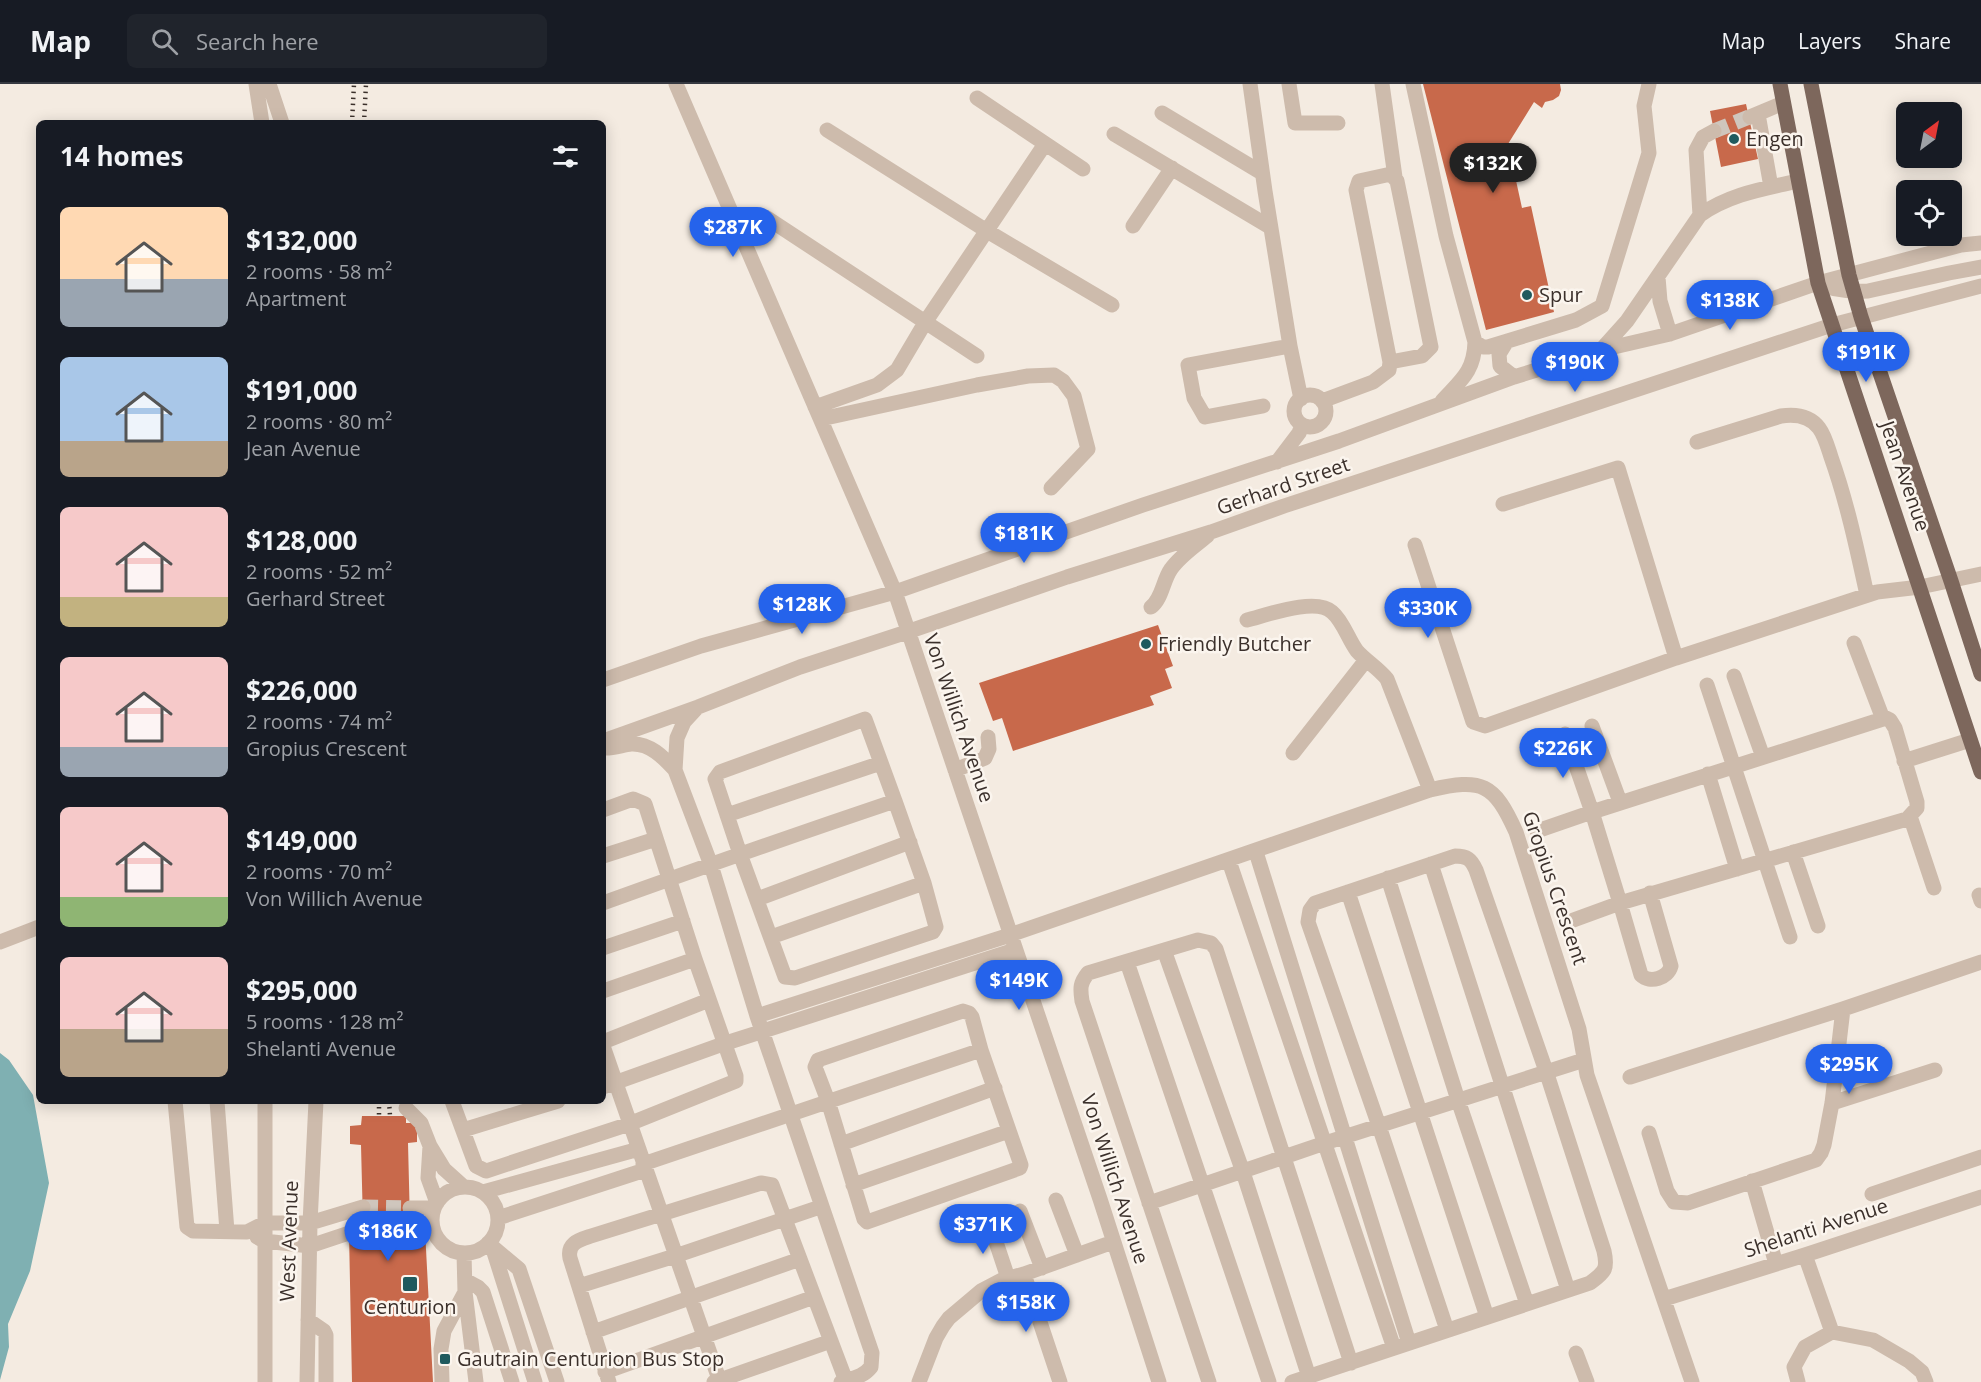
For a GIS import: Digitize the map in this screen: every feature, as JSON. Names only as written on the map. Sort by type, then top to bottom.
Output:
[{"type":"main road","name":"Jean Avenue","points":[[1780,84],[1818,283],[1981,772]]},
{"type":"main road","name":"Jean Avenue","points":[[1810,84],[1854,292],[1981,674]]},
{"type":"street","points":[[256,84],[262,120]]},
{"type":"street","points":[[269,84],[281,120]]},
{"type":"street","name":"Von Willich Avenue","points":[[676,84],[895,592],[1160,1382]]},
{"type":"street","points":[[1250,84],[1270,227],[1301,399]]},
{"type":"street","points":[[1289,84],[1295,123],[1338,123]]},
{"type":"street","points":[[1382,84],[1395,177],[1431,347],[1422,356],[1390,362]]},
{"type":"street","points":[[1413,84],[1446,236],[1475,342],[1474,356],[1468,372],[1440,403]]},
{"type":"street","points":[[1475,342],[1488,347],[1576,320],[1602,306],[1649,153],[1644,106],[1649,84]]},
{"type":"street","points":[[977,98],[1083,169]]},
{"type":"street","points":[[1771,187],[1753,116],[1783,103]]},
{"type":"street","points":[[1162,113],[1262,174]]},
{"type":"street","points":[[827,130],[987,231],[1112,305]]},
{"type":"street","points":[[1700,215],[1696,150],[1703,137],[1714,131]]},
{"type":"street","points":[[1114,134],[1270,227]]},
{"type":"street","points":[[818,413],[877,385],[897,370],[926,321],[1045,144]]},
{"type":"street","points":[[1133,226],[1172,168]]},
{"type":"street","points":[[1322,401],[1379,379],[1389,370],[1390,362],[1356,190],[1359,180],[1391,174],[1395,177]]},
{"type":"street","points":[[1601,350],[1627,321],[1700,215],[1714,205],[1732,197],[1798,181]]},
{"type":"street","points":[[767,218],[977,356]]},
{"type":"street","name":"Gerhard Street","points":[[606,679],[701,646],[895,592],[1143,505],[1339,441],[1514,377],[1601,350],[1670,334],[1849,274],[1961,245],[1981,243]]},
{"type":"street","points":[[1818,283],[1828,288],[1854,292],[1868,291],[1981,267]]},
{"type":"street","points":[[1658,277],[1660,301],[1670,334]]},
{"type":"street","name":"Gerhard Street","points":[[606,740],[698,707],[800,666],[1066,577],[1211,532],[1832,325],[1981,285]]},
{"type":"street","points":[[1507,341],[1499,354],[1500,366],[1514,377]]},
{"type":"street","points":[[1263,406],[1205,417],[1200,411],[1191,386],[1188,365],[1290,346]]},
{"type":"street","points":[[818,413],[1028,376],[1054,375],[1063,381],[1074,396],[1088,449],[1051,488]]},
{"type":"street","points":[[1310,395],[1322,401],[1326,411],[1320,424],[1311,427],[1302,424],[1296,418],[1295,406],[1301,399],[1310,395]]},
{"type":"street","points":[[1697,442],[1781,416],[1803,417],[1814,423],[1822,433],[1836,471],[1868,595]]},
{"type":"street","points":[[1277,462],[1299,433],[1302,424]]},
{"type":"street","points":[[1320,424],[1339,441]]},
{"type":"street","points":[[1503,504],[1618,468],[1676,658]]},
{"type":"street","points":[[1150,607],[1156,602],[1165,579],[1179,559],[1211,532]]},
{"type":"street","points":[[1415,545],[1473,722],[1489,726],[1676,658],[1868,595],[1889,589],[1920,587],[1981,574]]},
{"type":"street","points":[[1247,620],[1311,605],[1324,607],[1333,612],[1357,650],[1387,679],[1430,790]]},
{"type":"street","points":[[1854,643],[1883,719]]},
{"type":"street","points":[[1293,753],[1366,660]]},
{"type":"street","points":[[1734,676],[1763,757]]},
{"type":"street","points":[[1707,685],[1790,936]]},
{"type":"street","points":[[698,707],[684,722],[677,738],[675,770],[711,865],[762,1032],[873,1360],[872,1367],[867,1372],[844,1381],[831,1341],[772,1185],[761,1183],[578,1240],[568,1250],[607,1377],[704,1337],[814,1297]]},
{"type":"street","points":[[863,719],[867,721],[881,763],[924,883],[936,927],[933,932],[789,979],[785,977],[715,779],[720,772],[863,719]]},
{"type":"street","points":[[1537,831],[1620,802],[1883,719],[1888,719],[1893,724],[1917,802],[1917,808],[1910,816],[1900,821],[1650,893],[1568,922]]},
{"type":"street","points":[[1592,726],[1620,802]]},
{"type":"street","points":[[1565,734],[1592,812],[1641,975],[1646,980],[1665,975],[1670,971],[1671,966],[1650,893]]},
{"type":"street","points":[[955,770],[985,758],[989,749],[988,737]]},
{"type":"street","points":[[1904,761],[1970,740]]},
{"type":"street","points":[[606,748],[640,744],[654,750],[675,770]]},
{"type":"street","points":[[727,815],[881,763]]},
{"type":"street","points":[[1707,774],[1737,868]]},
{"type":"street","name":"Gropius Crescent","points":[[757,1016],[1010,935],[1256,852],[1430,790],[1463,783],[1485,788],[1495,795],[1505,809],[1516,832],[1579,1029],[1594,1098],[1692,1382]]},
{"type":"street","points":[[453,1104],[476,1166],[486,1171],[629,1124],[736,1081],[645,804],[633,799],[606,809]]},
{"type":"street","points":[[606,902],[894,801]]},
{"type":"street","points":[[1910,816],[1934,888]]},
{"type":"street","points":[[606,855],[656,839]]},
{"type":"street","points":[[758,898],[910,842]]},
{"type":"street","points":[[1256,852],[1345,1137],[1402,1346]]},
{"type":"street","points":[[1793,852],[1818,926]]},
{"type":"street","points":[[1292,1382],[1590,1283],[1603,1274],[1607,1264],[1546,1071],[1472,861],[1464,856],[1455,856],[1316,903],[1310,910],[1308,922],[1447,1330]]},
{"type":"street","points":[[1229,861],[1325,1143],[1402,1346]]},
{"type":"street","points":[[1431,864],[1568,1290]]},
{"type":"street","points":[[1388,878],[1458,1100],[1527,1304]]},
{"type":"street","points":[[771,936],[924,883]]},
{"type":"street","points":[[1348,892],[1487,1317]]},
{"type":"street","points":[[606,947],[683,921]]},
{"type":"street","points":[[0,942],[36,928]]},
{"type":"street","points":[[1209,1382],[1080,989],[1081,981],[1088,972],[1198,940],[1211,943],[1216,949],[1350,1363]]},
{"type":"street","points":[[609,1085],[723,1044],[1015,950]]},
{"type":"street","points":[[1164,950],[1243,1172],[1309,1377]]},
{"type":"street","points":[[606,990],[695,959]]},
{"type":"street","points":[[1127,962],[1269,1382]]},
{"type":"street","points":[[1630,1077],[1981,962]]},
{"type":"street","points":[[606,1043],[709,1000]]},
{"type":"street","points":[[1649,1133],[1667,1191],[1674,1202],[1688,1203],[1818,1158],[1824,1146],[1832,1103],[1843,1009]]},
{"type":"street","points":[[963,1011],[972,1017],[981,1050],[1021,1165],[1018,1170],[867,1222],[864,1219],[828,1101],[815,1067],[818,1060],[963,1011]]},
{"type":"street","points":[[498,1218],[642,1161],[981,1050]]},
{"type":"street","points":[[1149,1203],[1325,1143],[1584,1060]]},
{"type":"street","points":[[606,1064],[609,1085],[629,1124],[718,1381],[831,1341]]},
{"type":"street","points":[[1832,1103],[1935,1070]]},
{"type":"street","points":[[841,1144],[995,1088]]},
{"type":"street","points":[[175,1104],[187,1227],[195,1232],[247,1232],[265,1223],[310,1223],[363,1207]]},
{"type":"street","points":[[217,1104],[227,1232]]},
{"type":"street","name":"West Avenue","points":[[265,1104],[265,1382]]},
{"type":"street","name":"West Avenue","points":[[307,1382],[310,1223],[316,1104]]},
{"type":"street","points":[[463,1130],[548,1104]]},
{"type":"street","points":[[406,1108],[421,1123],[430,1146],[444,1169],[464,1187]]},
{"type":"street","points":[[854,1185],[1009,1131]]},
{"type":"street","points":[[410,1208],[435,1205],[446,1192],[464,1187],[474,1188],[483,1192],[490,1199],[498,1218],[496,1231],[490,1244],[464,1253],[444,1246],[431,1235],[435,1205],[428,1178],[430,1146]]},
{"type":"street","points":[[1872,1194],[1981,1156]]},
{"type":"street","points":[[483,1192],[642,1161]]},
{"type":"street","points":[[1752,1181],[1776,1264]]},
{"type":"street","name":"Shelanti Avenue","points":[[1664,1299],[1981,1197]]},
{"type":"street","points":[[1056,1200],[1077,1255]]},
{"type":"street","points":[[579,1286],[820,1207]]},
{"type":"street","points":[[1020,1211],[1042,1268]]},
{"type":"street","points":[[989,1221],[1008,1278]]},
{"type":"street","points":[[247,1232],[264,1241],[310,1246],[349,1233]]},
{"type":"street","points":[[923,1379],[936,1338],[949,1318],[992,1284],[1113,1242]]},
{"type":"street","points":[[490,1244],[536,1382]]},
{"type":"street","points":[[490,1244],[519,1269],[557,1382]]},
{"type":"street","points":[[464,1253],[465,1286],[476,1382]]},
{"type":"street","points":[[1805,1255],[1832,1332]]},
{"type":"street","points":[[593,1332],[800,1259]]},
{"type":"street","points":[[1024,1274],[1060,1382]]},
{"type":"street","points":[[442,1382],[441,1349],[444,1330],[465,1286]]},
{"type":"street","points":[[465,1286],[478,1287],[483,1292],[512,1382]]},
{"type":"street","points":[[308,1320],[326,1335],[326,1382]]},
{"type":"street","points":[[1798,1382],[1794,1367],[1805,1347],[1832,1332],[1873,1340],[1916,1366],[1922,1372],[1926,1382]]},
{"type":"street","points":[[1576,1353],[1587,1382]]},
{"type":"water","points":[[0,1053],[9,1060],[33,1095],[49,1183],[30,1271],[8,1324],[9,1347],[0,1380]]},
{"type":"building","points":[[1423,84],[1560,84],[1559,96],[1545,102],[1542,108],[1534,102],[1508,144],[1522,208],[1531,206],[1554,312],[1486,330]]},
{"type":"building","points":[[1746,104],[1758,159],[1721,167],[1710,111]]},
{"type":"building","points":[[1158,625],[1173,666],[1165,669],[1172,688],[1150,696],[1154,705],[1013,751],[1002,718],[993,721],[979,683]]},
{"type":"building","points":[[362,1116],[406,1116],[406,1123],[417,1123],[417,1142],[408,1143],[410,1224],[425,1230],[433,1382],[352,1382],[349,1233],[363,1224],[361,1145],[350,1144],[350,1126],[361,1125]]},
{"type":"tunnel","points":[[1714,131],[1749,117]]},
{"type":"tunnel","points":[[363,1207],[410,1208]]},
{"type":"tunnel","points":[[349,1233],[425,1235]]},
{"type":"railway","points":[[352,120],[354,84]]},
{"type":"railway","points":[[364,120],[366,84]]},
{"type":"railway","points":[[379,1104],[379,1116]]},
{"type":"railway","points":[[389,1104],[390,1116]]},
{"type":"place","name":"Engen","points":[[1734,139]]},
{"type":"place","name":"Spur","points":[[1527,295]]},
{"type":"place","name":"Friendly Butcher","points":[[1146,644]]},
{"type":"place","name":"Centurion","points":[[410,1284]]},
{"type":"place","name":"Gautrain Centurion Bus Stop","points":[[445,1359]]}]
